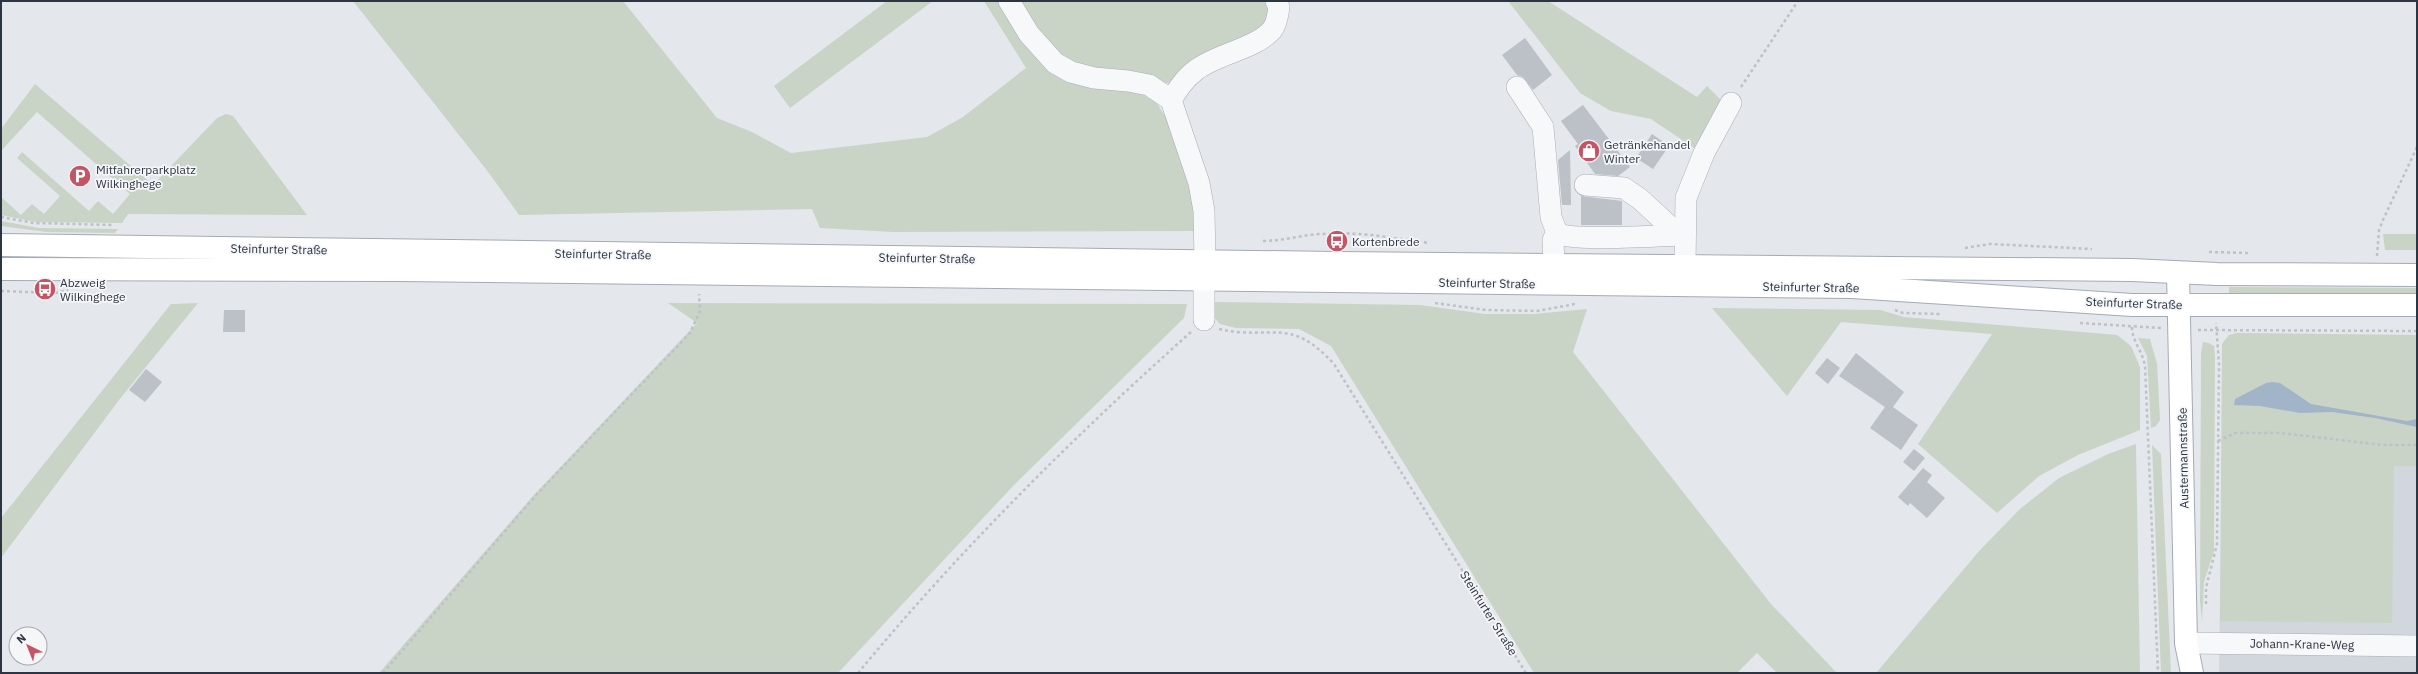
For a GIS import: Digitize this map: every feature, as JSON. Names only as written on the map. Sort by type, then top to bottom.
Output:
[{"type":"main road","name":"Steinfurter Straße","points":[[7,244],[1205,270],[1852,286],[2132,305],[2417,305]]},
{"type":"main road","name":"Steinfurter Straße","points":[[1,269],[1205,270],[1554,265],[2132,270],[2178,273],[2417,275]]},
{"type":"main road","name":"Austermannstraße","points":[[2178,273],[2186,643],[2192,673]]},
{"type":"main road","name":"Austermannstraße","points":[[2181,673],[2186,643]]},
{"type":"street","points":[[1009,1],[1029,34],[1055,63],[1071,72],[1094,78],[1128,81],[1149,86],[1171,100],[1199,183],[1204,211],[1204,320]]},
{"type":"street","points":[[1171,100],[1182,82],[1197,69],[1259,39],[1272,30],[1277,19],[1279,6],[1276,1]]},
{"type":"street","points":[[1517,87],[1543,127],[1551,217],[1557,233]]},
{"type":"street","points":[[1685,266],[1682,235],[1686,198],[1704,153],[1731,103]]},
{"type":"street","points":[[1585,185],[1624,188],[1640,199],[1682,235]]},
{"type":"street","points":[[1557,233],[1588,237],[1682,235]]},
{"type":"street","points":[[1554,265],[1553,240],[1557,233]]},
{"type":"street","name":"Johann-Krane-Weg","points":[[2186,643],[2417,646]]},
{"type":"path","points":[[1731,103],[1798,1]]},
{"type":"path","points":[[2376,274],[2379,230],[2417,147]]},
{"type":"path","points":[[1,218],[34,223],[120,225]]},
{"type":"path","points":[[1257,241],[1279,241],[1321,234],[1361,234],[1437,243]]},
{"type":"path","points":[[1958,249],[1990,244],[2061,246],[2097,249]]},
{"type":"path","points":[[383,673],[537,494],[690,333],[700,311],[699,294]]},
{"type":"path","points":[[858,673],[911,609],[1048,467],[1136,380],[1204,320]]},
{"type":"path","name":"Steinfurter Straße","points":[[1204,320],[1211,326],[1220,330],[1280,332],[1299,335],[1319,347],[1334,364],[1526,673]]},
{"type":"path","points":[[2132,327],[2132,336],[2141,349],[2145,366],[2158,673]]},
{"type":"path","points":[[2206,612],[2206,588],[2217,544],[2219,364],[2216,330]]},
{"type":"path","points":[[2218,442],[2235,433],[2281,433],[2382,444],[2417,445]]},
{"type":"shaded area","points":[[2222,463],[2417,466],[2417,673],[2219,673]]},
{"type":"green space","points":[[353,1],[623,1],[717,118],[752,132],[791,153],[927,137],[963,117],[1026,68],[984,1],[1269,1],[1269,25],[1174,81],[1160,85],[1119,85],[1154,99],[1167,119],[1192,196],[1195,231],[893,232],[820,228],[812,209],[519,215],[489,173]]},
{"type":"green space","points":[[887,1],[933,1],[790,108],[774,86]]},
{"type":"green space","points":[[1508,1],[1548,1],[1697,97],[1707,86],[1724,103],[1697,150],[1651,119],[1611,111],[1580,93]]},
{"type":"green space","points":[[35,84],[153,185],[217,118],[226,114],[233,116],[307,215],[128,214],[122,223],[36,222],[1,215],[1,197],[21,215],[32,204],[44,214],[60,196],[17,158],[22,152],[89,211],[98,201],[113,214],[130,194],[37,112],[1,151],[1,129]]},
{"type":"green space","points":[[1,221],[39,228],[118,229],[115,233],[47,232],[1,226]]},
{"type":"green space","points":[[2383,234],[2417,234],[2417,250],[2385,250]]},
{"type":"green space","points":[[2229,287],[2417,288],[2417,297],[2229,294]]},
{"type":"green space","points":[[1214,302],[1420,305],[1485,314],[1534,314],[1587,309],[1573,352],[1771,604],[1837,673],[1777,673],[1757,653],[1737,673],[1534,673],[1331,346],[1299,329],[1236,328],[1220,324],[1212,315]]},
{"type":"green space","points":[[198,303],[119,400],[1,558],[1,518],[171,304]]},
{"type":"green space","points":[[668,303],[1187,304],[1184,318],[1014,485],[838,673],[379,673],[533,496],[697,323]]},
{"type":"green space","points":[[1712,308],[1880,310],[1904,317],[2117,335],[2131,346],[2140,367],[2140,430],[2078,455],[2039,476],[1997,513],[1918,444],[1992,334],[1841,322],[1787,396]]},
{"type":"green space","points":[[2237,333],[2417,335],[2417,466],[2394,466],[2392,623],[2220,621],[2222,344],[2229,335]]},
{"type":"green space","points":[[2138,338],[2150,339],[2157,364],[2160,420],[2156,426],[2151,428],[2147,356]]},
{"type":"green space","points":[[2203,342],[2214,346],[2215,356],[2214,551],[2204,582],[2202,621],[2200,601],[2201,353]]},
{"type":"green space","points":[[2136,444],[2140,673],[1876,673],[1980,550],[2020,509],[2059,478],[2108,454]]},
{"type":"green space","points":[[2152,445],[2161,454],[2171,673],[2161,673]]},
{"type":"water","points":[[2266,383],[2280,383],[2311,404],[2407,421],[2417,419],[2417,427],[2375,418],[2332,412],[2300,413],[2260,406],[2234,405],[2235,399]]},
{"type":"building","points":[[1525,38],[1552,75],[1533,90],[1523,77],[1517,75],[1502,55]]},
{"type":"building","points":[[1583,105],[1630,167],[1618,176],[1595,174],[1575,146],[1578,144],[1561,121]]},
{"type":"building","points":[[1652,134],[1669,146],[1653,169],[1636,158]]},
{"type":"building","points":[[1570,150],[1571,205],[1562,205],[1558,160]]},
{"type":"building","points":[[1581,196],[1622,201],[1622,225],[1581,225]]},
{"type":"building","points":[[224,310],[245,310],[245,332],[223,332]]},
{"type":"building","points":[[1856,353],[1904,392],[1893,407],[1918,425],[1901,450],[1870,428],[1885,407],[1839,376]]},
{"type":"building","points":[[1827,358],[1840,368],[1828,384],[1815,373]]},
{"type":"building","points":[[146,369],[162,382],[145,402],[129,390]]},
{"type":"building","points":[[1914,449],[1925,458],[1914,471],[1903,462]]},
{"type":"building","points":[[1923,468],[1932,475],[1927,482],[1945,498],[1927,518],[1910,503],[1908,506],[1898,497]]},
{"type":"place","name":"Getränkehandel Winter","points":[[1589,151]]},
{"type":"place","name":"Mitfahrerparkplatz Wilkinghege","points":[[80,176]]},
{"type":"place","name":"Kortenbrede","points":[[1337,241]]},
{"type":"place","name":"Abzweig Wilkinghege","points":[[45,289]]}]
